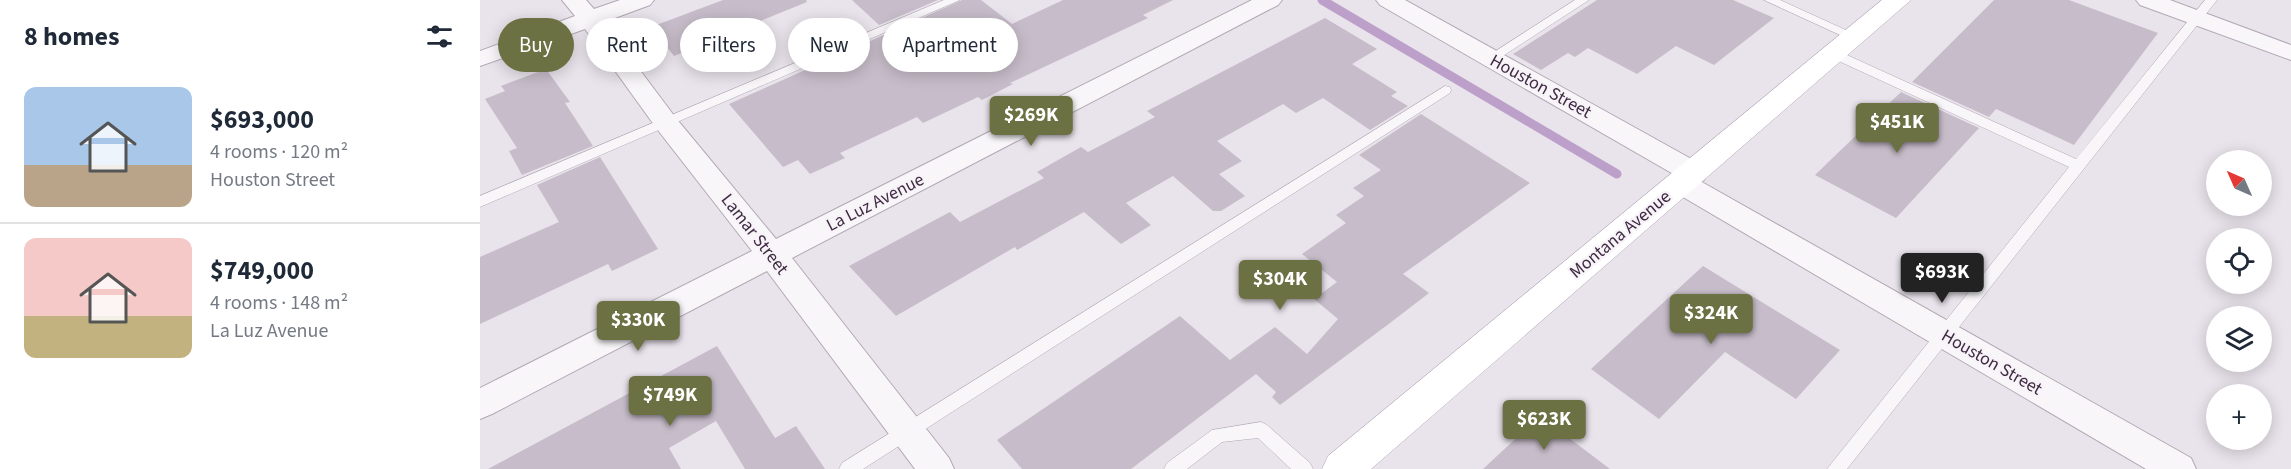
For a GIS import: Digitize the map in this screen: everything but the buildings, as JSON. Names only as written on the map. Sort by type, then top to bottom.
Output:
[{"type":"main road","name":"Montana Avenue","points":[[1342,469],[1898,0]]},
{"type":"street","points":[[480,59],[582,9],[642,0]]},
{"type":"street","name":"La Luz Avenue","points":[[480,404],[1270,0]]},
{"type":"street","name":"Houston Street","points":[[1388,0],[1491,58],[1945,335],[2178,469]]},
{"type":"street","points":[[2148,0],[2204,9],[2291,53]]},
{"type":"street","name":"Lamar Street","points":[[582,9],[666,123],[772,255],[936,469]]},
{"type":"lane","points":[[480,202],[954,0]]},
{"type":"lane","points":[[1491,58],[1583,0]]},
{"type":"lane","points":[[1770,0],[1844,45],[2079,166]]},
{"type":"lane","points":[[1836,469],[2204,9]]},
{"type":"lane","points":[[848,469],[1445,90]]},
{"type":"lane","points":[[1173,469],[1218,435],[1261,430],[1304,469]]},
{"type":"waterway","points":[[1322,0],[1617,174]]}]
